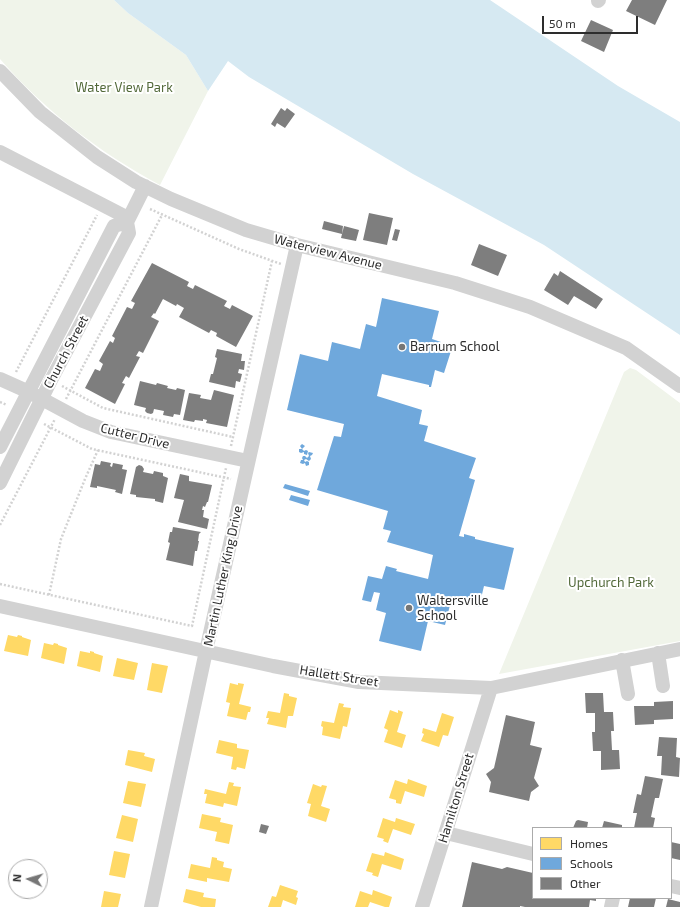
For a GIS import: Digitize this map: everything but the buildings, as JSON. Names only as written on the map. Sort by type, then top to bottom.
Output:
[{"type":"street","name":"Waterview Avenue","points":[[0,71],[40,112],[97,157],[145,186],[171,199],[246,230],[297,245],[455,283],[530,307],[626,348],[680,386]]},
{"type":"street","points":[[0,152],[128,220]]},
{"type":"street","name":"Church Street","points":[[0,482],[51,380],[129,233],[128,220],[145,186]]},
{"type":"street","name":"Church Street","points":[[0,447],[114,226],[128,220]]},
{"type":"street","name":"Martin Luther King Drive","points":[[151,907],[206,651],[297,245]]},
{"type":"street","name":"Cutter Drive","points":[[5,381],[83,421],[111,432],[248,461]]},
{"type":"street","name":"Hallett Street","points":[[0,606],[273,666],[360,682],[491,688],[680,649]]},
{"type":"street","points":[[658,654],[663,686]]},
{"type":"street","points":[[622,660],[628,694]]},
{"type":"street","name":"Hamilton Street","points":[[422,907],[491,688]]},
{"type":"street","points":[[446,833],[532,854]]},
{"type":"path","points":[[19,411],[0,402],[5,381],[20,364],[103,206]]},
{"type":"path","points":[[150,209],[239,249],[292,268]]},
{"type":"path","points":[[0,525],[162,214]]},
{"type":"path","points":[[20,364],[38,373]]},
{"type":"path","points":[[51,380],[104,408],[233,437]]},
{"type":"path","points":[[32,418],[82,444],[98,450],[244,482]]},
{"type":"path","points":[[49,595],[61,539],[98,450]]},
{"type":"path","points":[[0,584],[192,626]]},
{"type":"green space","name":"Water View Park","points":[[0,0],[114,0],[128,13],[186,55],[208,91],[160,185],[116,159],[74,129],[35,96],[0,59]]},
{"type":"green space","name":"Upchurch Park","points":[[630,368],[636,370],[680,403],[680,641],[499,674],[624,372]]},
{"type":"shaded area","points":[[114,0],[490,0],[618,86],[680,122],[680,335],[544,245],[413,174],[249,77],[228,61],[208,91],[186,55],[128,13]]},
{"type":"place","name":"Barnum School","points":[[402,347]]},
{"type":"place","name":"Waltersville School","points":[[409,608]]}]
